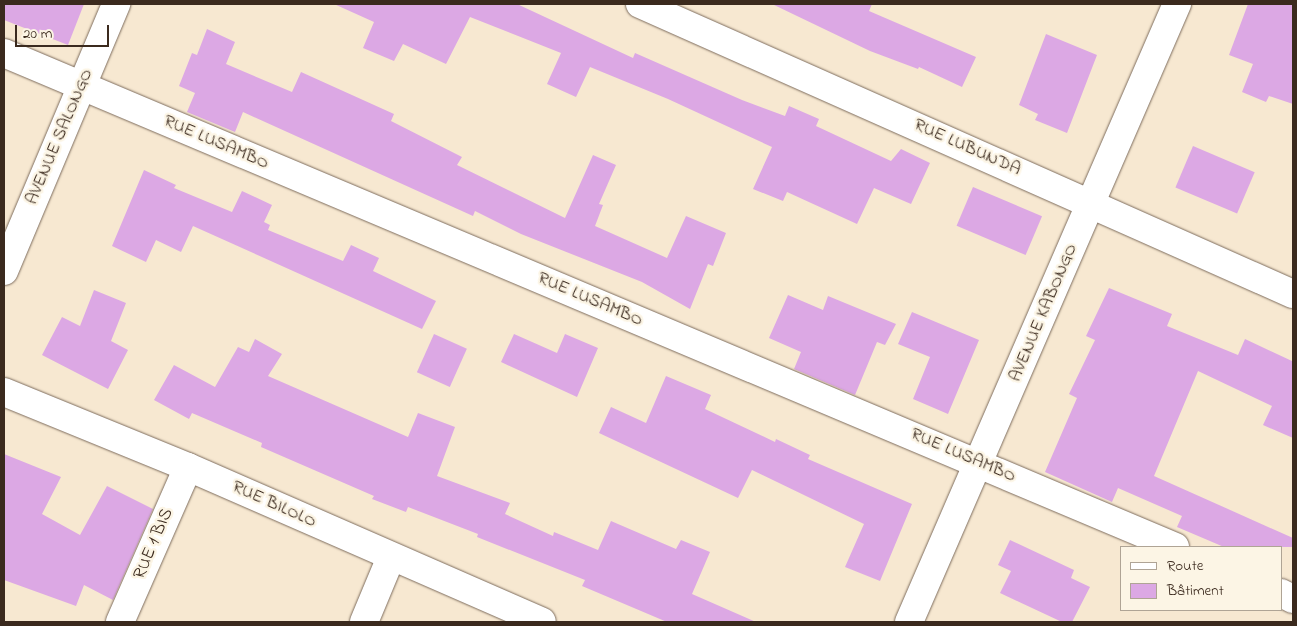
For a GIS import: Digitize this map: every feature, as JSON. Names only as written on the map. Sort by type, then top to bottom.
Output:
[{"type":"street","name":"AVENUE SALONGO","points":[[4,271],[116,4]]},
{"type":"street","name":"RUE LUBUNDA","points":[[640,4],[1092,203],[1293,294]]},
{"type":"street","name":"AVENUE KABONGO","points":[[909,622],[980,463],[1177,4]]},
{"type":"street","name":"RUE LUSAMBO","points":[[4,54],[980,463],[1173,546]]},
{"type":"street","name":"RUE BILOLO","points":[[4,392],[188,467],[542,622]]},
{"type":"street","name":"RUE 1 BIS","points":[[120,622],[188,467]]},
{"type":"street","points":[[364,622],[391,557]]},
{"type":"building","points":[[4,4],[84,4],[68,45],[4,20]]},
{"type":"building","points":[[334,4],[517,4],[633,58],[635,53],[742,100],[785,116],[789,106],[819,119],[816,126],[891,161],[901,149],[930,163],[911,204],[874,188],[857,224],[787,192],[783,201],[753,189],[772,147],[668,99],[590,67],[576,97],[547,84],[561,53],[470,17],[446,64],[403,44],[394,61],[363,48],[374,22]]},
{"type":"building","points":[[772,4],[872,4],[869,11],[976,57],[962,87],[919,67],[918,69],[870,51]]},
{"type":"building","points":[[1248,4],[1293,4],[1293,104],[1269,96],[1266,102],[1242,92],[1253,64],[1229,55]]},
{"type":"building","points":[[207,29],[235,42],[226,64],[292,92],[301,72],[394,114],[391,121],[462,157],[457,165],[565,218],[593,155],[616,165],[599,204],[603,205],[595,226],[667,258],[686,216],[726,233],[713,266],[708,264],[690,309],[642,282],[521,234],[475,211],[473,216],[243,112],[235,132],[187,112],[195,93],[179,86],[192,53],[197,55]]},
{"type":"building","points":[[1046,34],[1097,55],[1067,133],[1035,120],[1038,114],[1019,105]]},
{"type":"building","points":[[1193,146],[1255,172],[1237,214],[1175,187]]},
{"type":"building","points":[[144,170],[176,185],[174,188],[232,212],[242,191],[272,205],[264,222],[270,225],[268,230],[343,261],[351,245],[379,258],[373,271],[436,301],[422,329],[193,226],[181,252],[156,240],[146,262],[112,246]]},
{"type":"building","points":[[973,187],[1042,216],[1026,255],[957,226]]},
{"type":"building","points":[[1109,288],[1172,314],[1167,326],[1238,355],[1245,339],[1292,361],[1293,358],[1293,438],[1263,425],[1272,406],[1198,371],[1154,476],[1293,538],[1293,547],[1222,546],[1177,527],[1182,516],[1118,488],[1112,502],[1045,472],[1077,398],[1069,394],[1095,340],[1086,336]]},
{"type":"building","points":[[94,290],[126,303],[111,341],[128,350],[108,389],[42,355],[62,317],[80,326]]},
{"type":"building","points":[[788,295],[823,310],[828,296],[896,324],[885,345],[877,342],[855,395],[794,369],[801,352],[769,338]]},
{"type":"building","points":[[912,312],[979,340],[948,414],[913,399],[930,357],[898,344]]},
{"type":"building","points":[[434,334],[467,349],[450,387],[417,372]]},
{"type":"building","points":[[514,334],[557,353],[565,334],[598,348],[577,397],[501,362]]},
{"type":"building","points":[[255,339],[282,354],[268,376],[408,437],[418,413],[455,427],[437,476],[510,503],[505,514],[553,536],[554,532],[598,550],[611,521],[676,549],[681,540],[710,552],[692,594],[756,622],[667,622],[582,586],[585,580],[477,537],[478,534],[408,507],[406,512],[372,499],[374,496],[261,447],[262,443],[192,413],[189,419],[154,400],[174,365],[215,387],[238,347],[249,352]]},
{"type":"building","points":[[666,376],[711,395],[705,409],[775,442],[776,439],[810,455],[808,459],[912,504],[880,581],[845,567],[864,524],[752,470],[738,498],[599,433],[611,407],[646,423]]},
{"type":"building","points":[[4,454],[61,477],[42,514],[80,535],[107,486],[153,509],[113,600],[84,585],[76,606],[4,580]]},
{"type":"building","points":[[1010,540],[1074,570],[1071,578],[1090,587],[1072,622],[1062,622],[1000,593],[1011,571],[998,565]]}]
